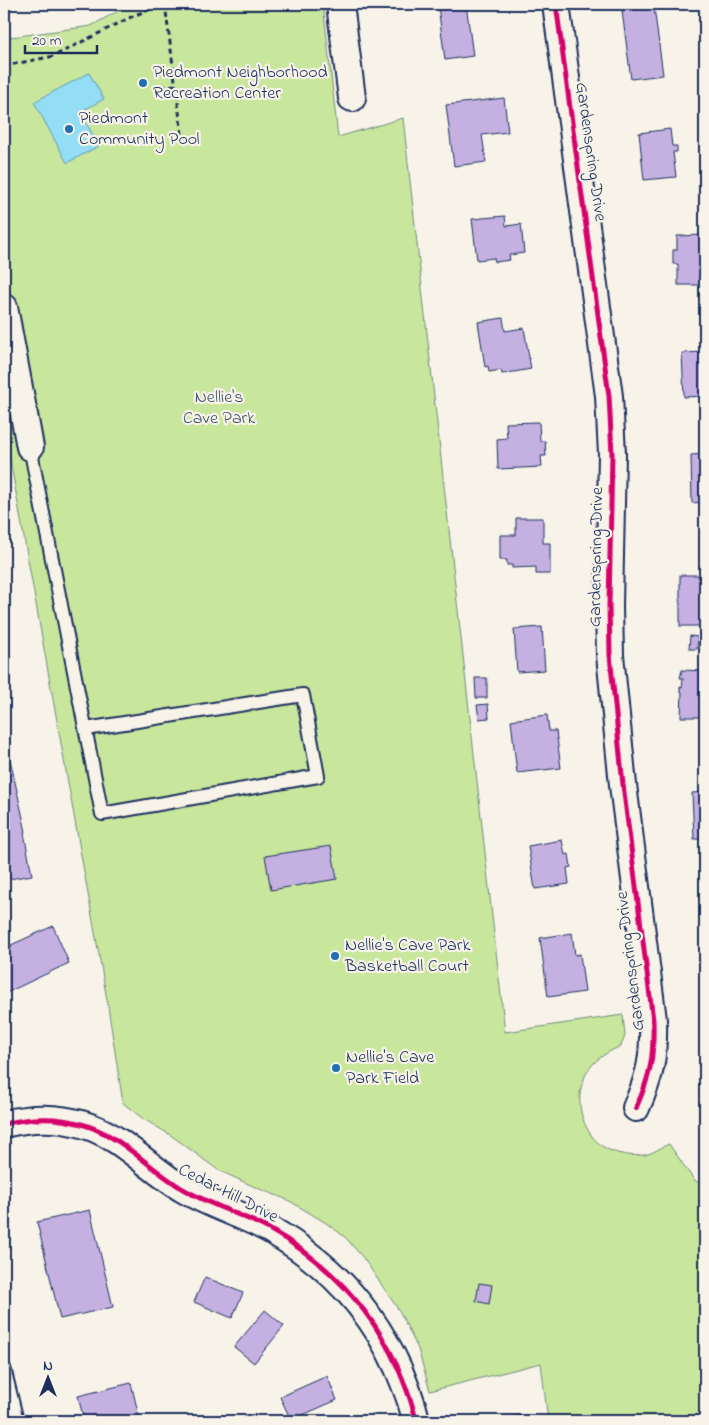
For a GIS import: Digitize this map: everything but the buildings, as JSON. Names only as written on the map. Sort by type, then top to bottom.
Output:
[{"type":"street","points":[[340,4],[352,98]]},
{"type":"street","name":"Gardenspring Drive","points":[[556,4],[609,396],[612,454],[610,655],[622,777],[653,1020],[654,1044],[648,1080],[636,1108]]},
{"type":"street","points":[[4,307],[30,447]]},
{"type":"street","name":"Cedar Hill Drive","points":[[4,1124],[48,1118],[81,1124],[107,1134],[121,1142],[171,1182],[199,1198],[268,1228],[318,1262],[343,1285],[370,1318],[384,1340],[402,1377],[416,1421]]},
{"type":"lane","points":[[30,447],[102,814],[318,776],[303,695],[86,729]]},
{"type":"lane","points":[[4,1368],[17,1421]]},
{"type":"path","points":[[4,66],[54,56],[135,16],[165,4],[183,142]]},
{"type":"path","points":[[161,87],[175,85]]},
{"type":"green space","name":"Nellie's Cave Park","points":[[130,4],[323,4],[338,137],[403,118],[505,1032],[623,1015],[625,1036],[621,1046],[598,1059],[588,1071],[583,1081],[580,1091],[581,1113],[590,1133],[597,1142],[607,1149],[625,1155],[644,1155],[669,1144],[694,1180],[705,1186],[705,1421],[548,1421],[541,1363],[430,1391],[418,1349],[400,1312],[364,1259],[345,1237],[288,1200],[218,1170],[123,1103],[106,994],[4,426],[4,38],[91,26]]},
{"type":"water","name":"Piedmont Community Pool","points":[[89,73],[104,99],[80,112],[99,146],[67,163],[34,102]]},
{"type":"cycle path","points":[[556,4],[609,396],[612,454],[610,655],[623,785],[653,1020],[653,1045],[650,1065],[636,1108]]},
{"type":"cycle path","points":[[4,1124],[34,1119],[49,1119],[64,1120],[92,1128],[119,1142],[183,1189],[269,1229],[290,1242],[328,1271],[345,1288],[374,1325],[398,1368],[411,1401],[416,1421]]},
{"type":"place","name":"Piedmont Neighborhood Recreation Center","points":[[143,83]]},
{"type":"place","name":"Piedmont Community Pool","points":[[69,129]]},
{"type":"place","name":"Nellie's Cave Park Basketball Court","points":[[335,956]]},
{"type":"place","name":"Nellie's Cave Park Field","points":[[336,1068]]}]
